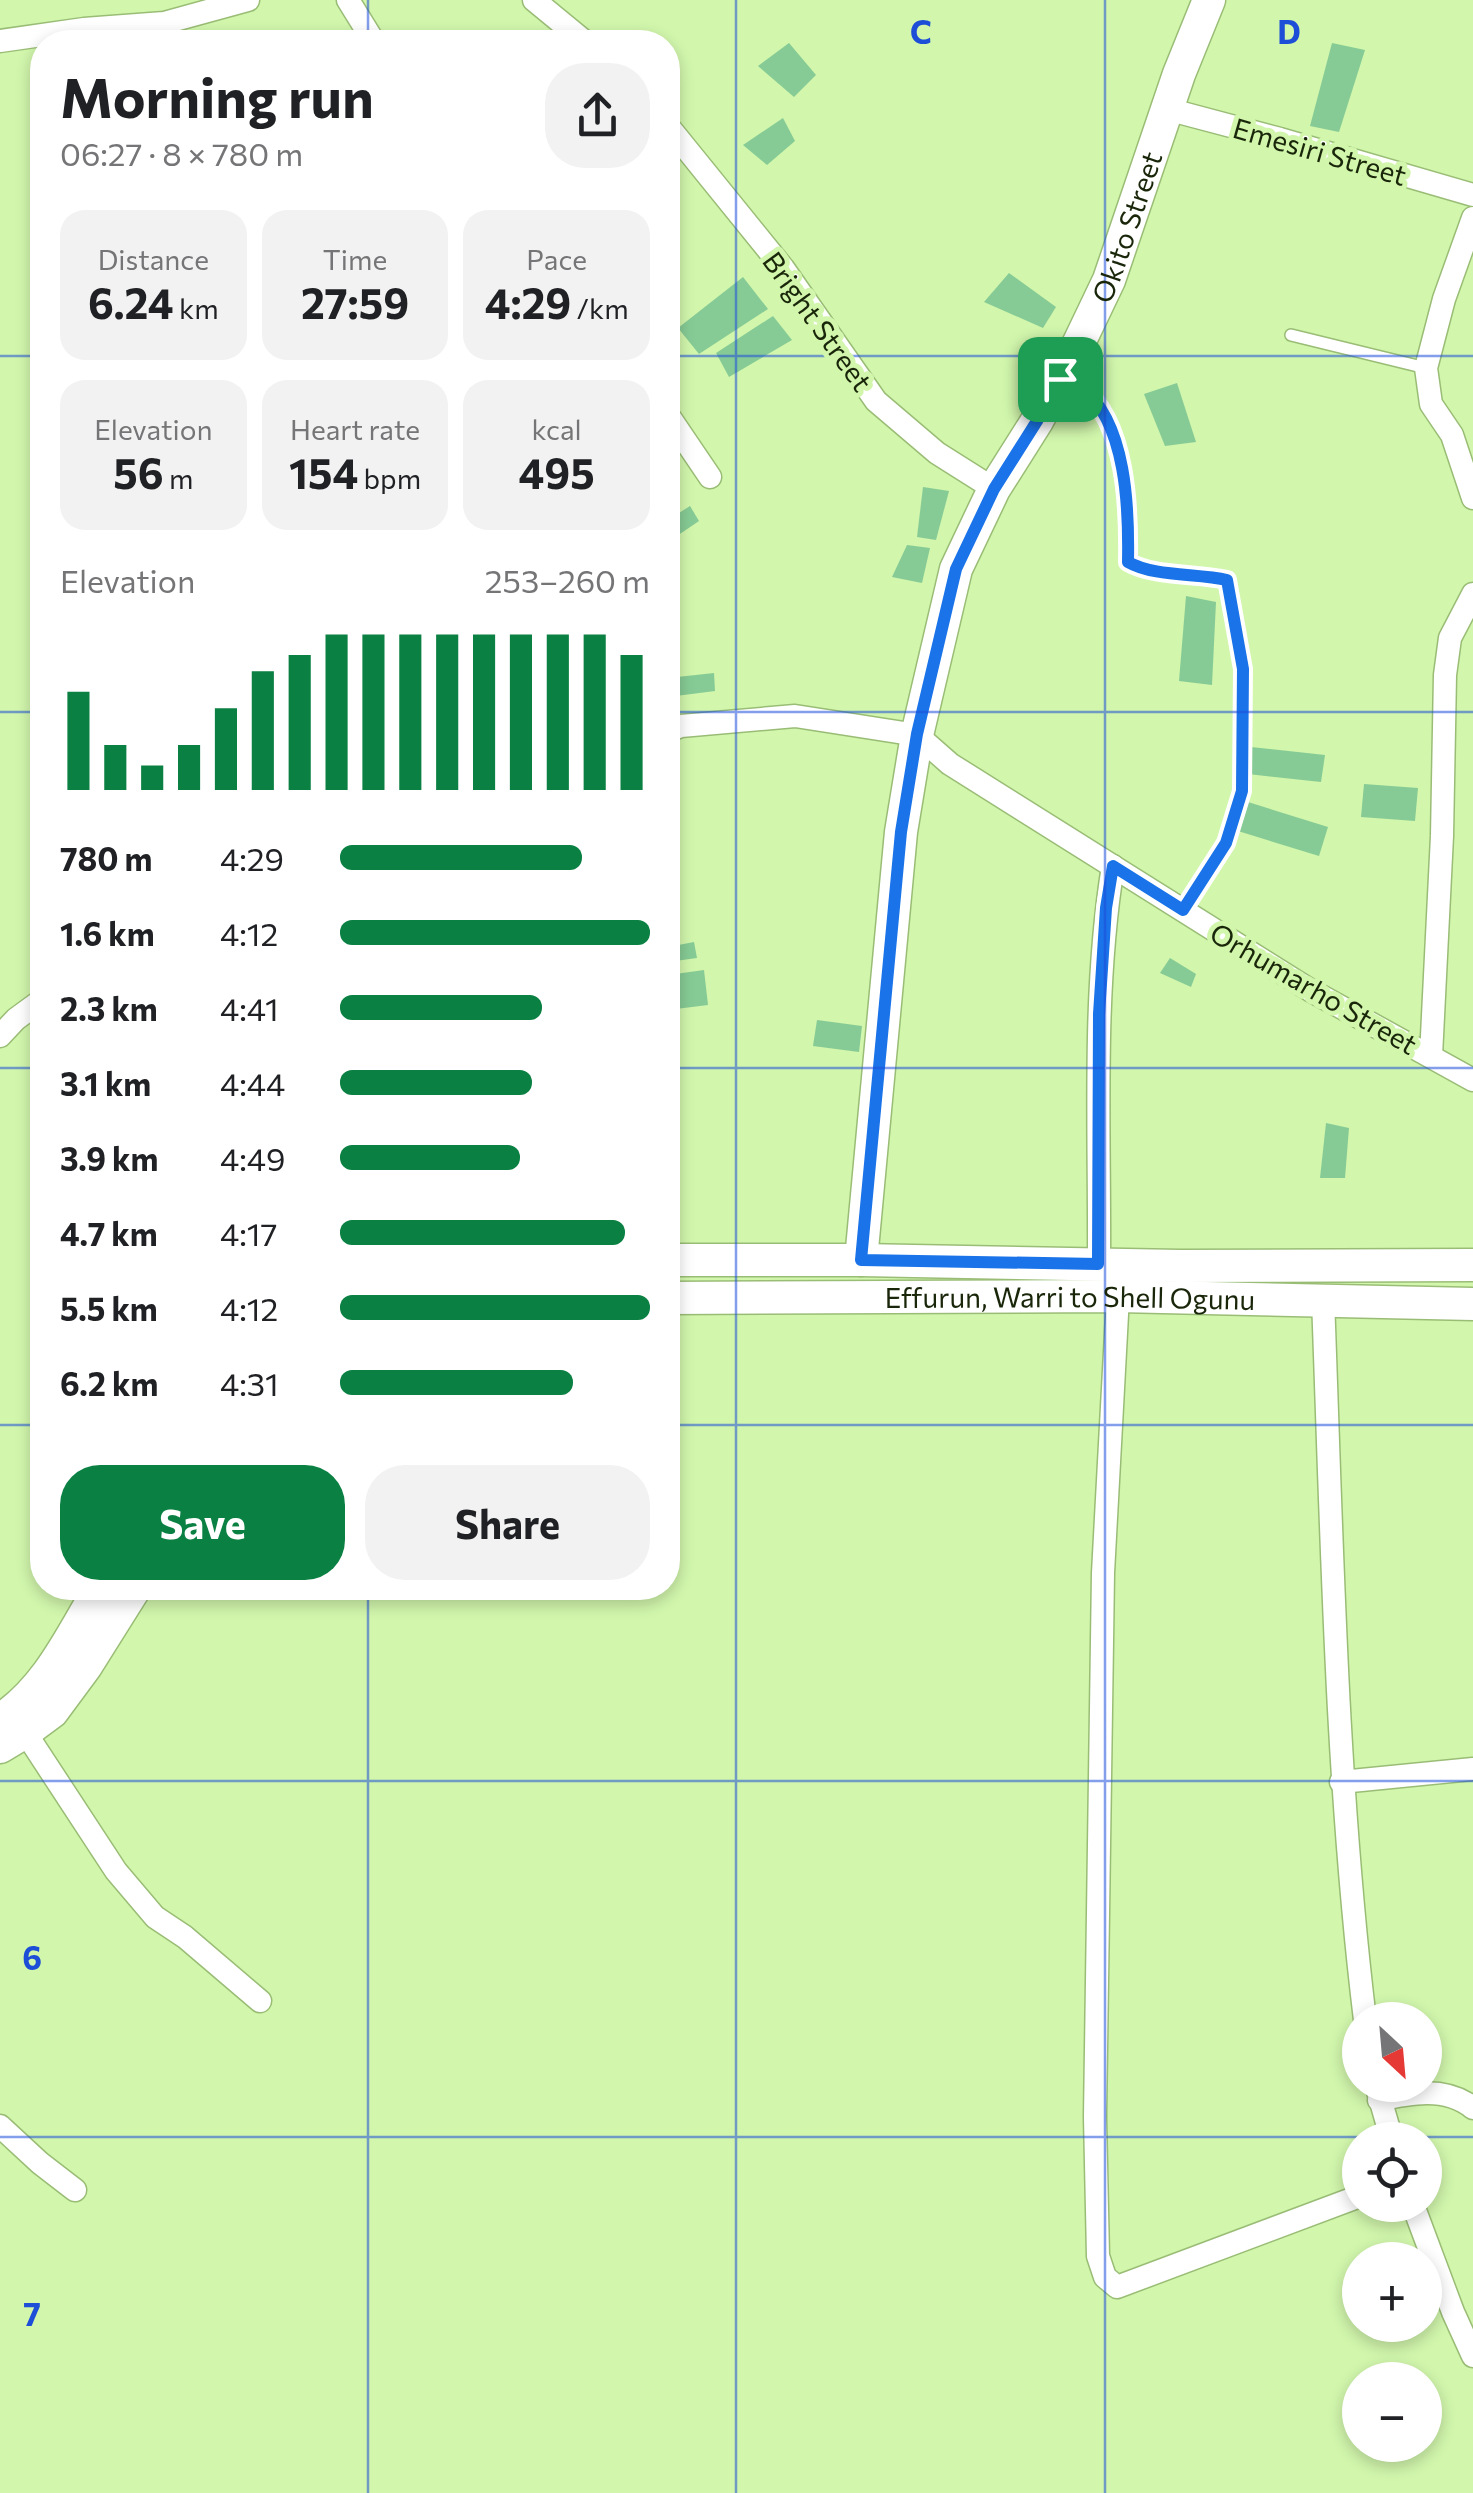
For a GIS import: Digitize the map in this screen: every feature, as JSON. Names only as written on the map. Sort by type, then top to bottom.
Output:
[{"type":"main road","name":"Okito Street","points":[[861,1260],[901,832],[917,734],[956,569],[994,489],[1037,421],[1109,280],[1209,0]]},
{"type":"main road","points":[[680,1260],[1473,1264]]},
{"type":"main road","name":"Effurun, Warri to Shell Ogunu","points":[[680,1298],[1118,1296],[1473,1304]]},
{"type":"main road","points":[[8,1733],[34,1690],[57,1662],[93,1600]]},
{"type":"main road","points":[[8,1733],[52,1712],[127,1600]]},
{"type":"street","points":[[76,30],[164,24],[248,0]]},
{"type":"street","points":[[348,0],[367,30]]},
{"type":"street","points":[[534,0],[570,30]]},
{"type":"street","points":[[0,40],[30,36]]},
{"type":"street","name":"Emesiri Street","points":[[1167,109],[1473,195]]},
{"type":"street","name":"Bright Street","points":[[680,141],[783,268],[876,401],[937,453],[994,489]]},
{"type":"street","points":[[1473,218],[1444,300],[1426,368],[1431,404],[1452,435],[1473,498]]},
{"type":"street","points":[[680,433],[710,477]]},
{"type":"street","points":[[1431,1056],[1445,675],[1450,638],[1473,594]]},
{"type":"street","points":[[680,727],[795,716],[917,734]]},
{"type":"street","name":"Orhumarho Street","points":[[917,734],[950,764],[1310,990],[1473,1080]]},
{"type":"street","points":[[1098,1264],[1099,1014],[1106,908],[1113,866]]},
{"type":"street","points":[[0,1036],[30,1009]]},
{"type":"street","points":[[1118,1296],[1103,1573],[1095,2116],[1098,2256],[1105,2277],[1117,2287],[1342,2203]]},
{"type":"street","points":[[1323,1299],[1342,1782],[1363,2002]]},
{"type":"street","points":[[8,1733],[154,1917],[260,2001]]},
{"type":"street","points":[[1342,1782],[1473,1769]]},
{"type":"street","points":[[1442,2095],[1473,2108]]},
{"type":"street","points":[[0,2126],[76,2190]]},
{"type":"street","points":[[1419,2222],[1452,2312],[1473,2356]]},
{"type":"lane","points":[[1291,335],[1426,368]]},
{"type":"lane","points":[[1060,379],[1080,385],[1102,408],[1119,453],[1129,516],[1128,562],[1140,569],[1227,580],[1243,669],[1242,791],[1226,843],[1183,910]]},
{"type":"building","points":[[789,43],[816,75],[794,97],[758,66]]},
{"type":"building","points":[[1332,43],[1365,50],[1339,132],[1310,126]]},
{"type":"building","points":[[783,118],[795,141],[767,165],[743,145]]},
{"type":"building","points":[[1009,273],[1056,307],[1043,328],[984,302]]},
{"type":"building","points":[[743,277],[768,309],[699,354],[680,326]]},
{"type":"building","points":[[773,316],[792,340],[729,377],[716,353]]},
{"type":"building","points":[[1177,383],[1196,442],[1165,446],[1144,394]]},
{"type":"building","points":[[923,487],[949,491],[936,540],[917,537]]},
{"type":"building","points":[[690,506],[699,521],[680,534],[680,512]]},
{"type":"building","points":[[907,545],[930,548],[922,583],[892,577]]},
{"type":"building","points":[[1186,596],[1216,602],[1212,685],[1179,681]]},
{"type":"building","points":[[714,673],[715,691],[680,695],[680,677]]},
{"type":"building","points":[[1251,747],[1325,755],[1321,782],[1248,774]]},
{"type":"building","points":[[1364,784],[1418,788],[1415,821],[1361,817]]},
{"type":"building","points":[[1248,802],[1328,827],[1319,856],[1238,831]]},
{"type":"building","points":[[694,942],[697,958],[680,960],[680,945]]},
{"type":"building","points":[[1170,958],[1196,974],[1191,987],[1160,973]]},
{"type":"building","points":[[704,970],[708,1005],[680,1008],[680,973]]},
{"type":"building","points":[[817,1020],[862,1026],[859,1052],[813,1046]]},
{"type":"building","points":[[1326,1123],[1349,1128],[1345,1178],[1320,1178]]},
{"type":"route","points":[[1060,379],[1080,385],[1102,408],[1119,453],[1129,516],[1128,562],[1140,569],[1227,580],[1243,669],[1242,791],[1226,843],[1183,910],[1113,866],[1106,908],[1099,1014],[1098,1264],[861,1260],[901,832],[917,734],[956,569],[994,489],[1060,379]]}]
